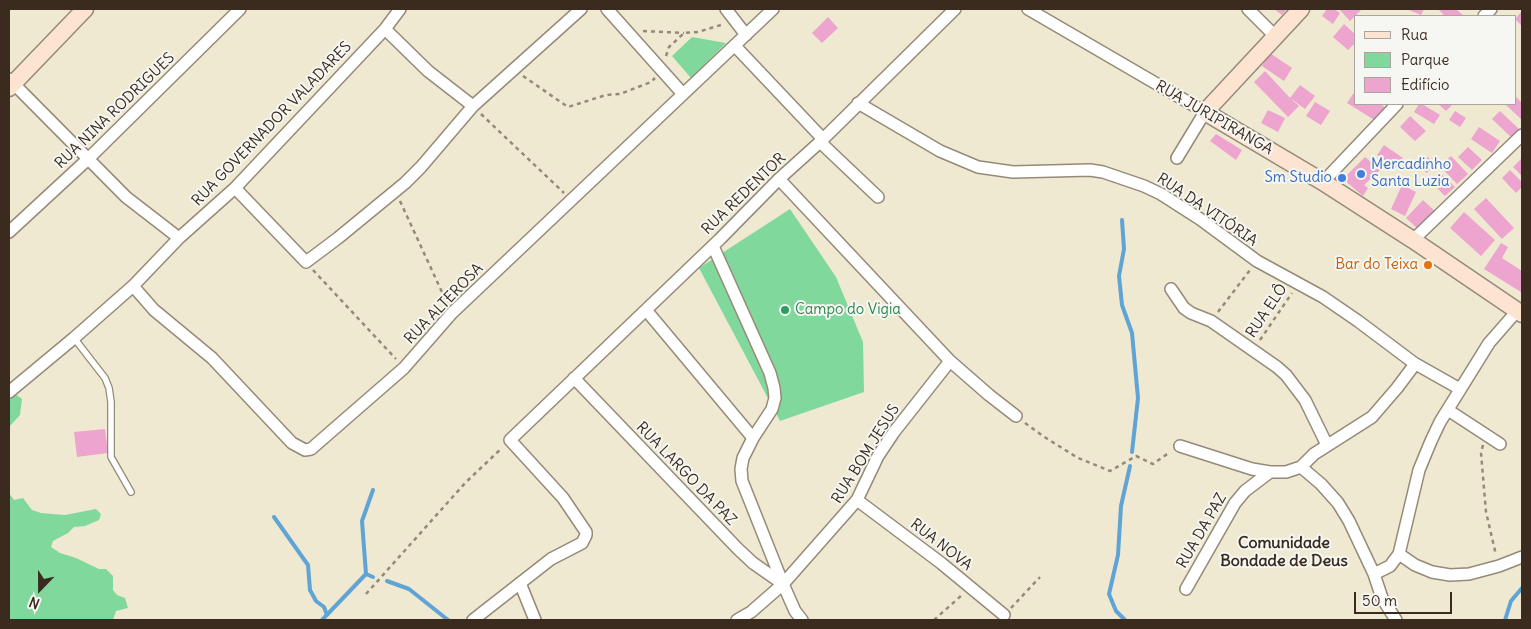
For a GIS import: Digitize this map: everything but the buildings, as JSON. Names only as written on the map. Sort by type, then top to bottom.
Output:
[{"type":"street","points":[[85,9],[10,84],[126,197],[179,238]]},
{"type":"street","name":"RUA NINA RODRIGUES","points":[[9,232],[88,159],[240,9]]},
{"type":"street","name":"RUA GOVERNADOR VALADARES","points":[[133,286],[179,238],[235,188],[385,29],[400,9]]},
{"type":"street","points":[[235,188],[306,262],[396,191],[421,167],[472,106],[581,9]]},
{"type":"street","points":[[606,9],[627,30],[682,94]]},
{"type":"street","points":[[726,9],[746,35]]},
{"type":"street","name":"RUA ALTEROSA","points":[[133,286],[154,310],[212,358],[292,443],[305,450],[311,449],[404,368],[452,313],[773,9]]},
{"type":"street","name":"RUA REDENTOR","points":[[510,440],[713,246],[779,179],[821,141],[955,9]]},
{"type":"street","name":"RUA JURIPIRANGA","points":[[1028,9],[1322,182],[1521,310]]},
{"type":"street","points":[[1248,9],[1275,36]]},
{"type":"street","points":[[1177,158],[1205,112],[1301,9]]},
{"type":"street","points":[[385,29],[428,71],[472,106]]},
{"type":"street","points":[[735,46],[821,141],[878,198]]},
{"type":"street","name":"RUA DA VITÓRIA","points":[[858,103],[940,151],[978,167],[1013,172],[1090,170],[1103,172],[1161,194],[1193,214],[1257,261],[1323,297],[1415,364],[1460,389]]},
{"type":"street","points":[[1322,182],[1396,105]]},
{"type":"street","points":[[1413,240],[1522,135]]},
{"type":"street","points":[[779,179],[950,362],[1016,416]]},
{"type":"street","points":[[713,246],[770,373],[774,388],[772,409],[753,438],[743,458],[741,469],[742,481],[796,617]]},
{"type":"street","points":[[9,392],[133,286]]},
{"type":"street","points":[[1171,289],[1184,308],[1198,317],[1211,321],[1277,367],[1305,400],[1327,445]]},
{"type":"street","points":[[646,310],[753,438]]},
{"type":"street","points":[[1374,574],[1390,566],[1399,554],[1419,470],[1430,441],[1489,343],[1521,310]]},
{"type":"street","name":"RUA BOM JESUS","points":[[737,620],[751,612],[783,584],[857,500],[878,456],[894,432],[950,362]]},
{"type":"street","points":[[1180,446],[1252,469],[1286,472],[1301,467],[1314,454],[1372,417],[1415,364]]},
{"type":"street","name":"RUA LARGO DA PAZ","points":[[574,378],[727,539],[753,563],[783,584]]},
{"type":"street","points":[[1448,410],[1500,444]]},
{"type":"street","points":[[473,620],[551,559],[582,543],[586,535],[586,532],[563,498],[510,440]]},
{"type":"street","points":[[1301,467],[1321,484],[1338,503],[1349,521],[1374,574],[1382,598],[1396,620]]},
{"type":"street","name":"RUA DA PAZ","points":[[1186,589],[1235,503],[1245,490],[1270,472]]},
{"type":"street","name":"RUA NOVA","points":[[857,500],[971,587],[1004,615]]},
{"type":"street","points":[[1399,554],[1415,565],[1432,572],[1450,575],[1469,574],[1499,566],[1522,557]]},
{"type":"street","points":[[520,583],[535,620]]},
{"type":"lane","points":[[74,338],[97,366],[107,383],[111,402],[111,457],[130,492]]},
{"type":"path","points":[[627,30],[698,32],[735,20]]},
{"type":"path","points":[[514,70],[568,107],[606,95],[620,94],[651,82],[663,71],[669,47],[684,33]]},
{"type":"path","points":[[472,106],[572,200]]},
{"type":"path","points":[[396,191],[452,313]]},
{"type":"path","points":[[1211,321],[1257,261]]},
{"type":"path","points":[[306,262],[404,368]]},
{"type":"path","name":"RUA ELÔ","points":[[1254,350],[1299,284]]},
{"type":"path","points":[[1016,416],[1078,458],[1110,471],[1136,456],[1153,464],[1180,446]]},
{"type":"path","points":[[1485,435],[1481,453],[1486,512],[1499,566]]},
{"type":"path","points":[[366,594],[466,482],[510,440]]},
{"type":"path","points":[[1004,615],[1040,577]]},
{"type":"path","points":[[934,620],[950,608],[971,587]]},
{"type":"green space","points":[[692,37],[726,43],[691,78],[672,56]]},
{"type":"green space","name":"Campo do Vigia","points":[[790,209],[836,277],[863,342],[864,392],[780,421],[699,268]]},
{"type":"green space","points":[[14,393],[22,399],[20,415],[9,427],[9,398]]},
{"type":"green space","points":[[9,493],[14,500],[23,498],[32,510],[41,513],[65,515],[96,509],[101,514],[99,520],[85,526],[74,527],[68,533],[53,541],[51,547],[60,553],[99,569],[106,569],[113,576],[113,590],[117,595],[125,598],[128,608],[116,611],[113,620],[9,620]]},
{"type":"waterway","points":[[1122,220],[1124,249],[1119,276],[1122,305],[1132,333],[1138,398],[1132,452]]},
{"type":"waterway","points":[[1125,620],[1116,611],[1109,594],[1118,555],[1121,506],[1130,466]]},
{"type":"waterway","points":[[322,620],[366,574],[362,521],[373,490]]},
{"type":"waterway","points":[[274,517],[308,565],[310,590],[316,601],[324,607],[327,615]]},
{"type":"waterway","points":[[366,574],[373,577]]},
{"type":"waterway","points":[[387,581],[409,589],[448,620]]},
{"type":"waterway","points":[[1505,620],[1511,601],[1522,588]]},
{"type":"place","name":"Mercadinho Santa Luzia","points":[[1361,174]]},
{"type":"place","name":"Sm Studio","points":[[1342,178]]},
{"type":"place","name":"Bar do Teixa","points":[[1428,265]]},
{"type":"place","name":"Campo do Vigia","points":[[785,310]]},
{"type":"district","name":"Comunidade Bondade de Deus","points":[[1284,552]]}]
